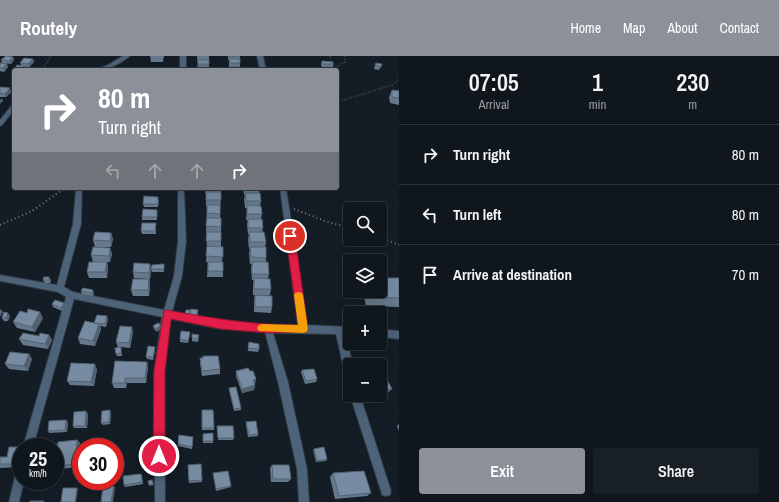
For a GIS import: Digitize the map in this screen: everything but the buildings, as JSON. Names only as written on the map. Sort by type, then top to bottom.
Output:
[{"type":"street","points":[[110,68],[114,56]]},
{"type":"street","points":[[110,68],[127,56]]},
{"type":"street","points":[[182,68],[183,56]]},
{"type":"street","points":[[260,56],[263,68]]},
{"type":"street","points":[[0,124],[12,109]]},
{"type":"street","points":[[60,289],[77,224],[79,190]]},
{"type":"street","points":[[160,502],[159,371],[167,314],[178,276],[182,240],[181,190]]},
{"type":"street","points":[[283,190],[303,329]]},
{"type":"street","points":[[0,278],[60,289],[71,294],[221,325],[268,329],[343,330]]},
{"type":"street","points":[[31,438],[71,294]]},
{"type":"street","points":[[268,329],[283,382],[302,469],[304,502]]},
{"type":"street","points":[[340,330],[346,358]]},
{"type":"street","points":[[387,334],[399,335]]},
{"type":"street","points":[[356,402],[386,491]]},
{"type":"street","points":[[14,502],[17,490]]},
{"type":"path","points":[[43,68],[51,56]]},
{"type":"path","points":[[330,56],[331,63],[339,67],[339,64],[345,62],[345,56]]},
{"type":"path","points":[[339,101],[353,96],[362,96],[373,90],[392,85],[399,79]]},
{"type":"path","points":[[0,225],[32,211],[62,190]]},
{"type":"path","points":[[286,205],[322,220],[343,226]]},
{"type":"path","points":[[387,240],[399,245]]},
{"type":"slow traffic","points":[[262,328],[303,329],[298,295]]},
{"type":"route","points":[[159,456],[159,371],[167,314],[221,325],[268,329],[303,329],[290,236]]}]
